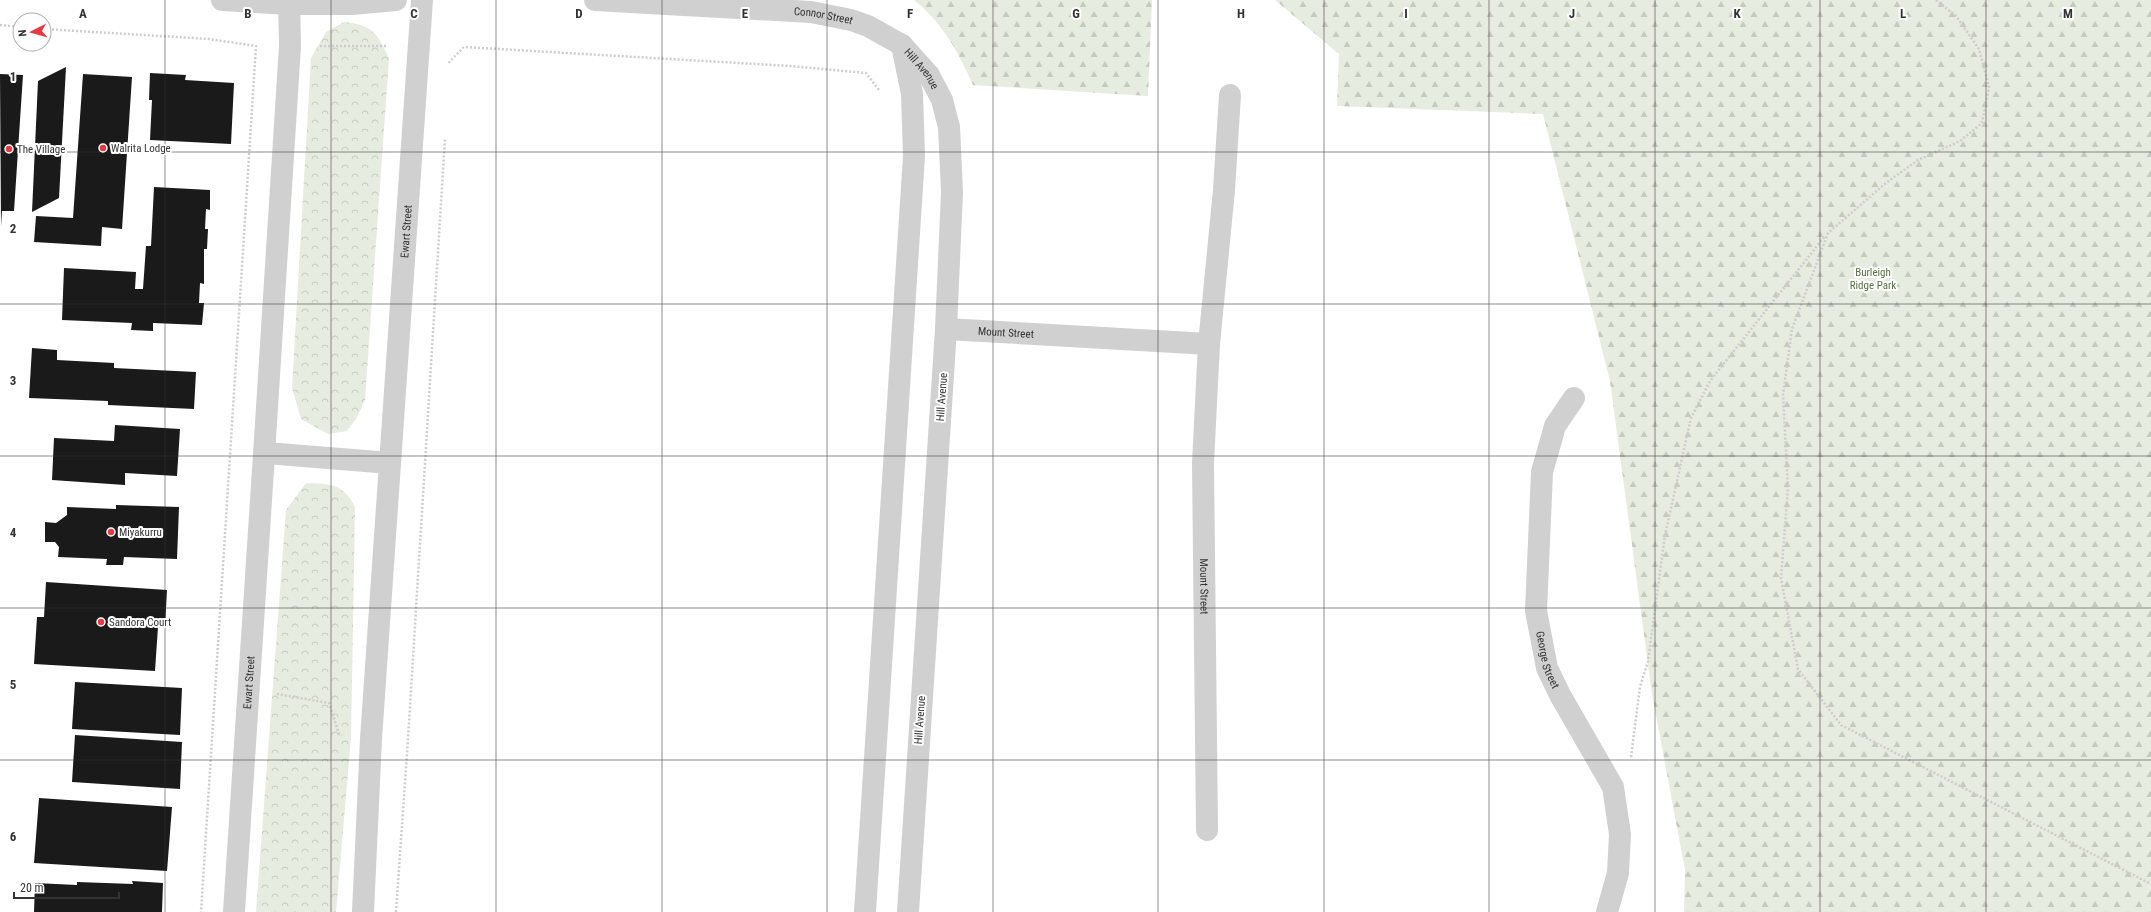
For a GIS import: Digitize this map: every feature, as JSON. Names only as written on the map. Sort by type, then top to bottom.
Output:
[{"type":"street","points":[[222,0],[352,4],[396,0]]},
{"type":"street","name":"Ewart Street","points":[[363,912],[371,738],[422,0]]},
{"type":"street","name":"Connor Street","points":[[595,0],[830,14],[868,26],[902,45]]},
{"type":"street","name":"Ewart Street","points":[[234,912],[266,453],[290,46],[289,2]]},
{"type":"street","name":"Hill Avenue","points":[[902,45],[929,75],[942,100],[949,127],[952,192],[946,329],[908,912]]},
{"type":"street","name":"Hill Avenue","points":[[865,912],[914,156],[913,99],[910,76],[902,45]]},
{"type":"street","name":"Mount Street","points":[[1207,830],[1204,463],[1209,344],[1224,190],[1230,95]]},
{"type":"street","name":"Mount Street","points":[[946,329],[1209,344]]},
{"type":"street","name":"George Street","points":[[1574,398],[1555,426],[1542,472],[1536,611],[1548,668],[1560,695],[1613,787],[1620,834],[1618,873],[1607,912]]},
{"type":"street","points":[[266,453],[390,462]]},
{"type":"path","points":[[1630,764],[1640,687],[1648,661],[1665,536],[1691,418],[1710,381],[1828,234],[1886,183],[1918,160],[1960,141],[1982,123],[1989,87],[1979,49],[1956,16],[1936,0]]},
{"type":"path","points":[[0,25],[12,26]]},
{"type":"path","points":[[52,29],[209,39],[256,46],[201,912]]},
{"type":"path","points":[[315,46],[387,46]]},
{"type":"path","points":[[449,69],[450,61],[464,47],[866,73],[883,94]]},
{"type":"path","points":[[396,912],[445,132]]},
{"type":"path","points":[[1828,234],[1792,329],[1783,395],[1788,488],[1781,578],[1798,669],[1841,725],[2151,884]]},
{"type":"path","points":[[276,694],[329,704],[339,734],[345,736]]},
{"type":"green space","points":[[914,0],[1152,0],[1148,96],[973,85],[962,61],[949,39],[933,18]]},
{"type":"green space","name":"Burleigh Ridge Park","points":[[1275,0],[2151,0],[2151,912],[1684,912],[1685,870],[1652,694],[1610,381],[1543,114],[1337,106],[1339,54]]},
{"type":"green space","points":[[344,22],[362,25],[373,32],[381,42],[389,58],[365,400],[356,419],[347,431],[328,434],[301,419],[292,388],[311,58],[326,32]]},
{"type":"green space","points":[[306,483],[335,486],[346,493],[355,507],[351,738],[336,912],[256,912],[286,510]]},
{"type":"building","points":[[66,67],[59,198],[32,212],[38,81]]},
{"type":"building","points":[[150,73],[186,75],[185,80],[234,83],[231,144],[150,140],[152,100],[149,100]]},
{"type":"building","name":"The Village","points":[[0,74],[23,75],[14,211],[2,211],[1,226]]},
{"type":"building","name":"Walrita Lodge","points":[[83,74],[132,77],[122,229],[102,227],[101,246],[34,242],[36,216],[73,218]]},
{"type":"building","points":[[154,187],[210,190],[210,210],[206,209],[205,229],[208,229],[207,249],[204,249],[204,284],[200,283],[199,303],[204,303],[202,325],[153,323],[153,331],[131,330],[132,323],[62,320],[64,268],[136,272],[135,289],[143,289],[146,246],[151,246]]},
{"type":"building","points":[[32,348],[57,350],[57,360],[114,363],[114,368],[196,372],[194,409],[108,405],[108,401],[29,398]]},
{"type":"building","points":[[115,425],[180,429],[177,476],[125,473],[125,485],[52,480],[54,438],[114,441]]},
{"type":"building","name":"Miyakurru","points":[[116,505],[179,507],[177,559],[124,557],[123,565],[106,565],[107,559],[58,557],[59,547],[55,542],[45,542],[45,522],[56,523],[67,515],[67,507],[116,509]]},
{"type":"building","name":"Sandora Court","points":[[46,582],[167,590],[165,628],[158,627],[155,671],[34,664],[37,617],[44,617]]},
{"type":"building","points":[[75,682],[182,688],[180,735],[72,729]]},
{"type":"building","points":[[75,735],[182,742],[180,789],[72,782]]},
{"type":"building","points":[[39,798],[172,807],[167,871],[34,863]]},
{"type":"building","points":[[132,881],[163,883],[162,912],[34,912],[35,883],[77,885],[77,882],[133,884]]},
{"type":"place","name":"Walrita Lodge","points":[[103,148]]},
{"type":"place","name":"The Village","points":[[9,149]]},
{"type":"place","name":"Miyakurru","points":[[111,532]]},
{"type":"place","name":"Sandora Court","points":[[101,622]]}]
